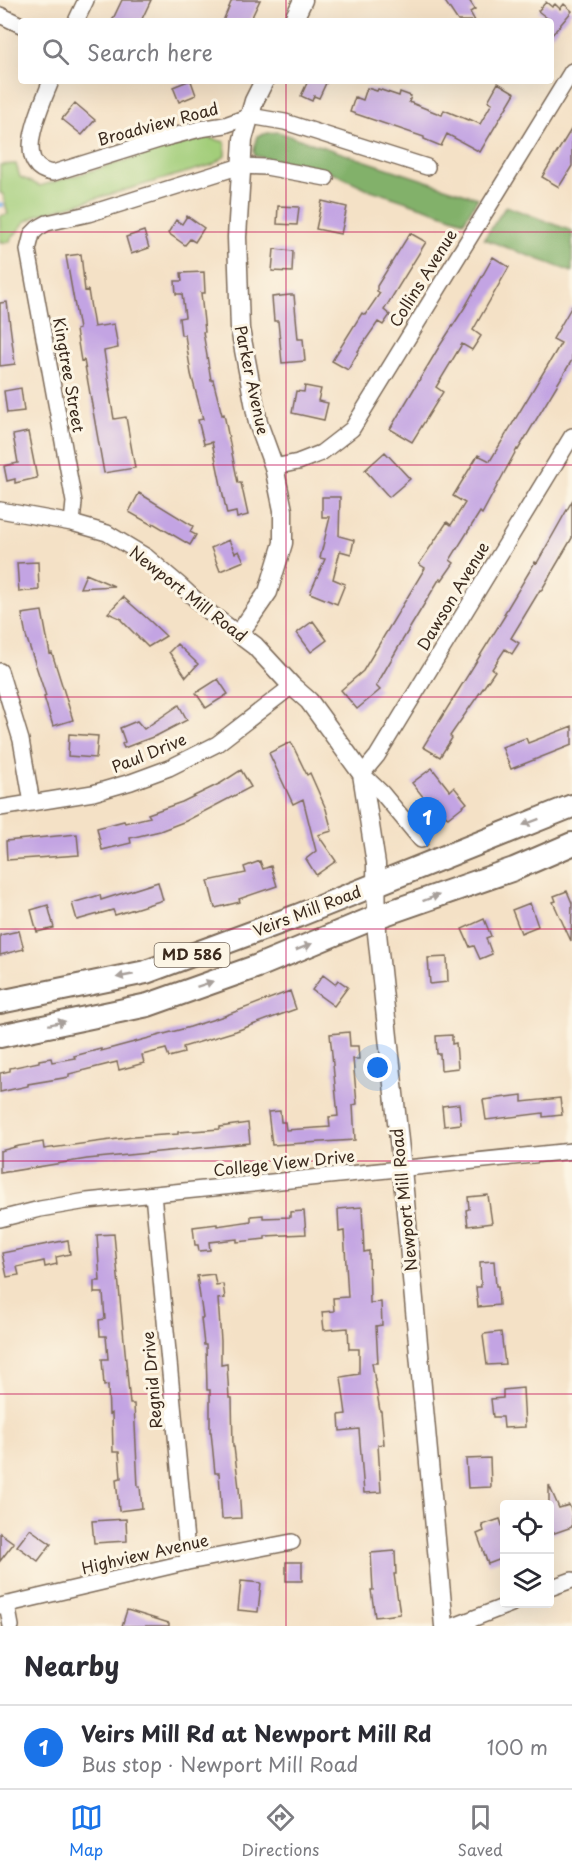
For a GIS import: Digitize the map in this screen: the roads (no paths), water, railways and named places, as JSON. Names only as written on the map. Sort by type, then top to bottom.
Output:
[{"type":"main road","name":"Veirs Mill Road","points":[[0,1002],[146,972],[297,916],[572,806]]},
{"type":"main road","name":"Veirs Mill Road","points":[[0,1036],[148,1005],[258,966],[376,917],[514,869],[572,844]]},
{"type":"street","points":[[77,18],[86,0]]},
{"type":"street","points":[[294,18],[303,0]]},
{"type":"street","points":[[0,15],[18,24]]},
{"type":"street","name":"Collins Avenue","points":[[274,467],[298,462],[321,453],[352,429],[572,71]]},
{"type":"street","name":"Broadview Road","points":[[50,84],[33,130],[31,157],[37,168],[45,172],[53,173],[162,139],[225,125],[250,116],[285,122],[427,167]]},
{"type":"street","name":"Parker Avenue","points":[[239,634],[268,592],[283,543],[283,510],[274,467],[258,423],[240,329],[237,237],[243,139],[254,101],[262,84]]},
{"type":"street","points":[[241,166],[266,166],[326,178]]},
{"type":"street","name":"Kingtree Street","points":[[72,523],[74,502],[28,250],[32,234],[47,223],[88,214],[241,166]]},
{"type":"street","name":"Dawson Avenue","points":[[362,774],[377,756],[572,436]]},
{"type":"street","name":"Newport Mill Road","points":[[0,510],[72,523],[107,533],[147,557],[209,612],[255,646],[309,701],[362,774],[382,793],[421,840]]},
{"type":"street","points":[[0,671],[21,740],[32,803]]},
{"type":"street","name":"Paul Drive","points":[[0,808],[93,793],[169,768],[217,744],[292,686]]},
{"type":"street","name":"Newport Mill Road","points":[[362,774],[376,864],[376,917],[402,1169],[444,1626]]},
{"type":"street","name":"College View Drive","points":[[0,1219],[87,1201],[572,1151]]},
{"type":"street","name":"Regnid Drive","points":[[153,1194],[188,1562]]},
{"type":"street","name":"Highview Avenue","points":[[11,1626],[3,1605],[188,1562],[292,1542]]},
{"type":"street","points":[[554,1586],[572,1580]]},
{"type":"street","points":[[454,1626],[501,1608]]},
{"type":"place","name":"Veirs Mill Rd at Newport Mill Rd","points":[[427,847]]}]
